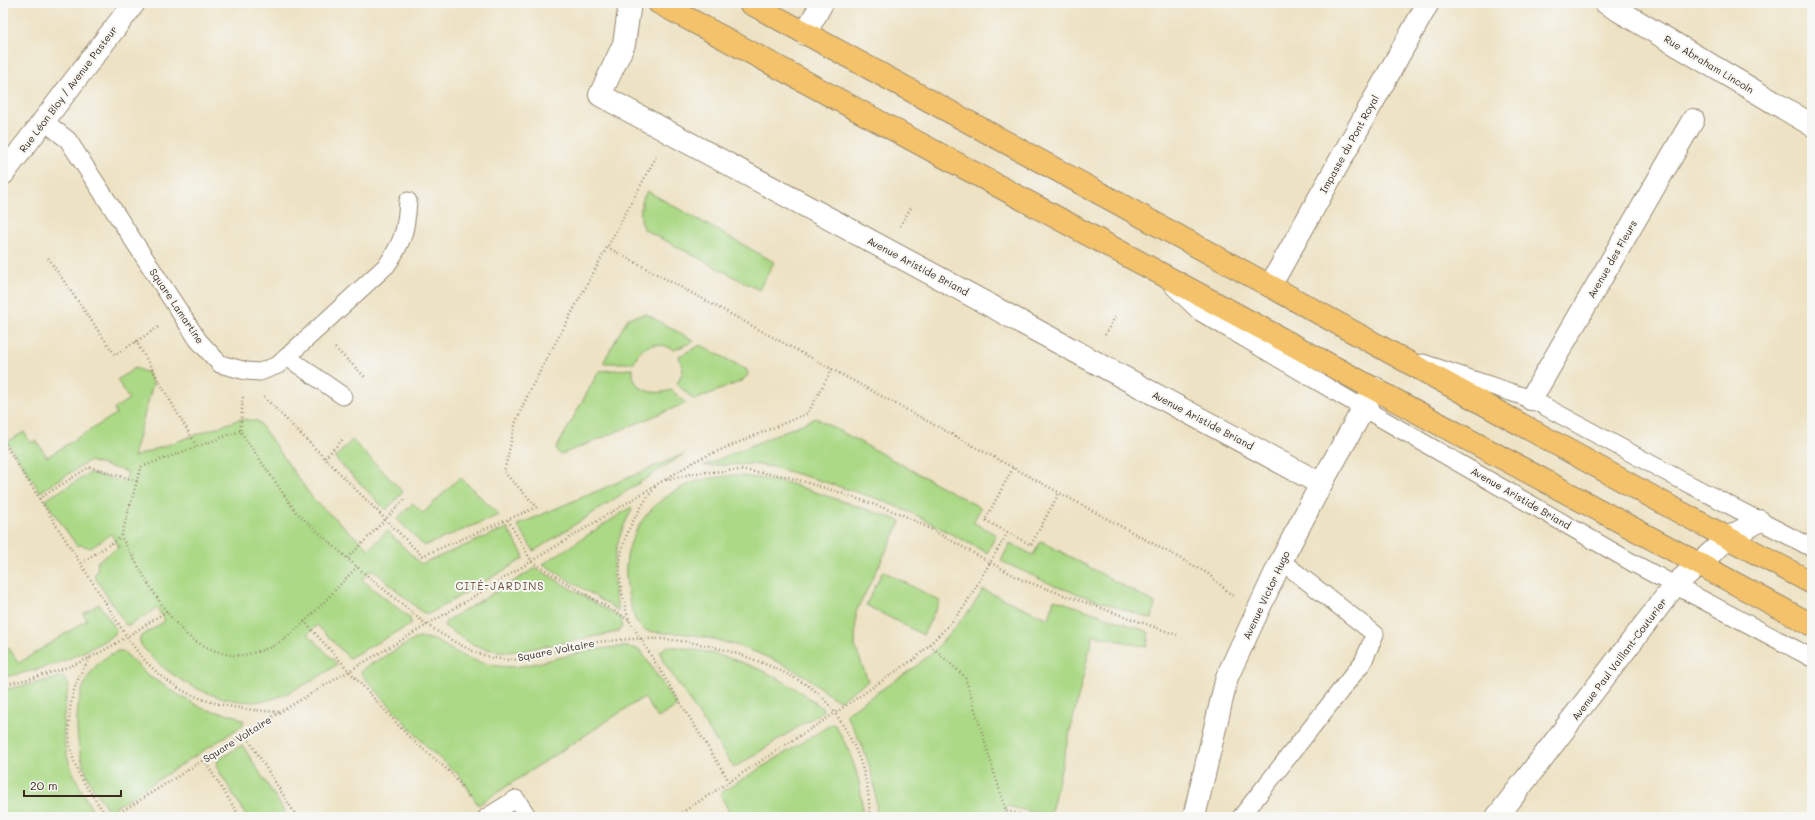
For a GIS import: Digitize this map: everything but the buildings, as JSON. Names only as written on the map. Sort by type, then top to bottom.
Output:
[{"type":"main road","name":"Avenue Aristide Briand","points":[[658,3],[1375,388],[1697,564],[1812,625]]},
{"type":"main road","points":[[750,3],[1812,583]]},
{"type":"street","name":"Rue Léon Bloy / Avenue Pasteur","points":[[3,174],[134,3]]},
{"type":"street","name":"Avenue Aristide Briand","points":[[630,3],[624,44],[600,95],[1321,484]]},
{"type":"street","points":[[805,34],[822,3]]},
{"type":"street","name":"Impasse du Pont Royal","points":[[1270,286],[1428,3]]},
{"type":"street","name":"Rue Abraham Lincoln","points":[[1606,3],[1812,125]]},
{"type":"street","name":"Avenue des Fleurs","points":[[1531,399],[1693,120]]},
{"type":"street","name":"Avenue Victor Hugo","points":[[1194,817],[1227,677],[1281,561],[1321,484],[1375,388]]},
{"type":"street","name":"Avenue Paul Vaillant-Couturier","points":[[1498,817],[1675,585],[1728,538],[1759,521]]},
{"type":"lane","name":"Square Lamartine","points":[[44,120],[68,140],[198,340],[220,364],[246,371],[260,372],[278,365],[387,265],[400,246],[406,226],[408,201]]},
{"type":"lane","name":"Avenue Aristide Briand","points":[[1160,273],[1200,312],[1363,408],[1633,563],[1812,658]]},
{"type":"lane","points":[[1390,352],[1531,399],[1679,479],[1812,548]]},
{"type":"lane","points":[[287,357],[343,396]]},
{"type":"lane","points":[[1241,817],[1363,662],[1375,634],[1281,561]]},
{"type":"lane","points":[[487,817],[516,799],[528,817]]},
{"type":"path","points":[[263,392],[264,397],[422,556],[537,507],[504,472],[516,422],[530,390],[669,132]]},
{"type":"path","points":[[904,220],[912,206]]},
{"type":"path","points":[[607,247],[1206,573],[1236,599]]},
{"type":"path","points":[[48,258],[115,355],[164,323]]},
{"type":"path","points":[[1107,332],[1115,317]]},
{"type":"path","points":[[136,341],[197,446]]},
{"type":"path","points":[[335,348],[365,377]]},
{"type":"path","points":[[242,413],[240,431],[296,512],[427,625],[697,460],[808,413],[832,369]]},
{"type":"path","points":[[81,563],[121,537],[141,467],[240,431]]},
{"type":"path","points":[[325,458],[343,439]]},
{"type":"path","points":[[3,441],[138,654],[154,670],[195,697],[249,710],[280,712]]},
{"type":"path","points":[[39,499],[89,467],[137,481]]},
{"type":"path","points":[[1013,468],[985,520],[1031,545],[1059,493]]},
{"type":"path","points":[[661,482],[696,473],[727,470],[764,472],[785,476],[835,491],[900,514],[1030,583],[1177,635]]},
{"type":"path","points":[[656,485],[633,520],[622,548],[620,579],[622,595],[630,620],[729,781]]},
{"type":"path","points":[[348,558],[406,498]]},
{"type":"path","points":[[508,520],[532,562],[630,620]]},
{"type":"path","points":[[675,817],[835,713],[917,657],[930,645],[964,607],[1008,532]]},
{"type":"path","points":[[121,537],[166,611],[186,634],[205,646],[232,655],[249,653],[272,646],[292,632],[357,566]]},
{"type":"path","points":[[3,685],[58,671],[90,658],[127,637],[166,611]]},
{"type":"path","points":[[304,621],[350,670],[408,736],[451,774],[463,788],[470,800]]},
{"type":"path","name":"Square Voltaire","points":[[113,817],[280,712],[427,625],[463,647],[482,655],[502,660],[524,658],[580,644],[641,638],[686,641],[750,658],[796,679],[818,694],[835,713],[858,754],[867,786],[869,817]]},
{"type":"path","points":[[930,645],[965,677],[1006,811],[1033,817]]},
{"type":"path","points":[[90,658],[79,678],[72,701],[70,739],[73,757],[80,775],[107,817]]},
{"type":"path","points":[[245,734],[297,817]]},
{"type":"path","points":[[204,760],[240,817]]},
{"type":"green space","points":[[647,191],[774,262],[759,290],[645,230],[641,221],[641,205]]},
{"type":"green space","points":[[646,314],[694,341],[674,350],[662,345],[650,346],[641,352],[634,363],[603,363],[628,318]]},
{"type":"green space","points":[[701,345],[747,370],[748,375],[742,381],[694,400],[677,384],[683,371],[679,356]]},
{"type":"green space","points":[[135,368],[148,373],[153,383],[133,457],[241,419],[258,421],[313,499],[369,549],[387,531],[421,564],[507,528],[523,554],[523,559],[429,614],[422,612],[372,569],[362,580],[410,618],[410,625],[349,658],[317,625],[308,634],[337,664],[313,680],[271,700],[248,702],[233,700],[202,691],[173,675],[160,665],[141,644],[140,637],[165,621],[157,608],[130,625],[126,625],[94,576],[97,571],[98,561],[119,547],[111,534],[91,548],[81,545],[77,546],[45,500],[90,473],[125,482],[128,472],[89,461],[40,492],[7,442],[24,432],[31,443],[36,440],[47,457],[116,414],[114,409],[129,399],[117,380]]},
{"type":"green space","points":[[633,369],[633,376],[640,387],[651,392],[665,392],[671,390],[686,403],[560,455],[556,449],[599,371]]},
{"type":"green space","points":[[816,418],[981,508],[973,522],[996,535],[987,553],[916,515],[881,500],[815,479],[773,467],[753,464],[703,466]]},
{"type":"green space","points":[[352,440],[403,492],[386,510],[335,458]]},
{"type":"green space","points":[[684,454],[534,551],[517,525]]},
{"type":"green space","points":[[734,475],[788,483],[901,521],[856,612],[855,646],[868,681],[840,700],[824,691],[801,674],[757,653],[722,641],[699,636],[644,630],[634,618],[627,586],[626,569],[628,553],[633,537],[641,523],[651,510],[663,499],[677,490],[702,480]]},
{"type":"green space","points":[[460,477],[499,515],[424,546],[397,519],[413,503],[423,513]]},
{"type":"green space","points":[[631,507],[632,510],[621,534],[615,559],[614,585],[619,611],[543,564]]},
{"type":"green space","points":[[1041,541],[1155,603],[1152,619],[1055,586],[1001,561],[1010,543],[1033,555]]},
{"type":"green space","points":[[536,568],[621,618],[622,626],[618,632],[525,650],[507,652],[486,649],[472,644],[444,626],[446,621]]},
{"type":"green space","points":[[883,571],[940,601],[923,635],[866,605]]},
{"type":"green space","points":[[983,590],[1049,619],[1054,599],[1149,632],[1147,647],[1093,635],[1050,816],[1007,806],[1005,817],[983,811],[981,817],[876,817],[873,778],[859,740],[847,717],[847,713],[915,667],[935,650],[971,609]]},
{"type":"green space","points":[[99,604],[116,629],[115,634],[61,662],[33,671],[3,677],[3,649],[8,647],[19,663],[87,620],[83,614]]},
{"type":"green space","points":[[420,638],[435,640],[464,656],[480,662],[504,667],[533,664],[601,649],[618,647],[631,648],[641,651],[677,706],[658,718],[644,697],[478,805],[460,776],[430,750],[362,675],[361,672],[364,668],[415,639]]},
{"type":"green space","points":[[667,646],[709,653],[749,665],[788,684],[822,708],[823,711],[734,768],[663,661],[660,652]]},
{"type":"green space","points":[[118,651],[123,651],[149,676],[182,697],[204,709],[236,716],[244,721],[242,726],[109,811],[90,781],[82,761],[78,743],[78,706],[83,689],[91,673],[102,660]]},
{"type":"green space","points":[[63,677],[69,685],[63,723],[67,754],[71,768],[96,817],[3,817],[3,690]]},
{"type":"green space","points":[[832,724],[835,725],[841,735],[851,757],[859,781],[862,817],[732,817],[721,796],[722,792]]},
{"type":"green space","points":[[242,745],[288,817],[247,817],[216,766],[218,760]]},
{"type":"district","name":"CITÉ-JARDINS","points":[[500,586]]}]
